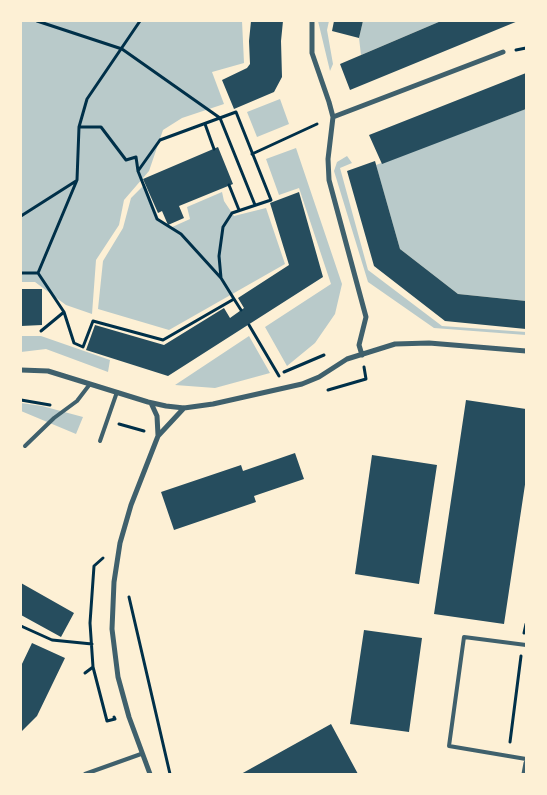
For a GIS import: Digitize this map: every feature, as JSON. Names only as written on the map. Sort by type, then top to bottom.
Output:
[{"type":"street","points":[[312,21],[312,53],[329,102],[332,117],[328,159],[329,180],[366,317],[359,345],[362,354]]},
{"type":"street","points":[[332,117],[503,52]]},
{"type":"street","points":[[21,370],[48,372],[166,406],[184,408],[213,404],[302,384],[319,377],[347,359],[395,344],[412,342],[526,351]]},
{"type":"street","points":[[150,774],[141,754],[118,677],[112,629],[120,543],[128,514],[158,436],[158,416],[151,402]]},
{"type":"street","points":[[158,436],[184,408]]},
{"type":"street","points":[[524,774],[526,763]]},
{"type":"lane","points":[[25,446],[54,418],[77,401],[90,384]]},
{"type":"lane","points":[[100,441],[117,392]]},
{"type":"lane","points":[[524,644],[464,637],[449,746],[526,759]]},
{"type":"lane","points":[[85,774],[141,754]]},
{"type":"path","points":[[36,21],[122,49],[220,118],[255,205]]},
{"type":"path","points":[[38,273],[77,180],[79,127],[87,99],[140,21]]},
{"type":"path","points":[[138,171],[160,140],[236,112],[271,200],[232,213],[223,227],[219,256],[221,278]]},
{"type":"path","points":[[252,154],[332,117]]},
{"type":"path","points":[[206,124],[214,149]]},
{"type":"path","points":[[79,127],[101,127],[126,160],[136,157],[138,171],[157,219],[181,234],[221,278],[240,310]]},
{"type":"path","points":[[21,216],[77,180]]},
{"type":"path","points":[[229,185],[238,210]]},
{"type":"path","points":[[21,273],[38,273]]},
{"type":"path","points":[[38,273],[64,312],[74,344],[83,347],[93,321],[163,340],[234,299]]},
{"type":"path","points":[[41,331],[64,312]]},
{"type":"path","points":[[249,325],[278,374],[282,388]]},
{"type":"path","points":[[103,558],[94,566],[90,623],[93,667],[107,721]]},
{"type":"path","points":[[129,594],[170,774]]},
{"type":"path","points":[[21,626],[52,640],[92,644]]},
{"type":"path","points":[[508,756],[524,644]]},
{"type":"path","points":[[85,673],[93,667]]},
{"type":"shaded area","points":[[21,21],[242,21],[244,63],[212,72],[224,104],[182,118],[163,130],[149,171],[124,200],[119,225],[96,260],[92,314],[66,305],[35,282],[21,282]]},
{"type":"shaded area","points":[[318,21],[329,21],[327,30],[333,64],[330,71]]},
{"type":"shaded area","points":[[363,21],[441,21],[361,55],[359,38]]},
{"type":"shaded area","points":[[280,99],[289,124],[257,137],[247,112]]},
{"type":"shaded area","points":[[526,109],[526,301],[458,294],[400,249],[376,165]]},
{"type":"shaded area","points":[[296,148],[342,284],[335,314],[315,343],[287,366],[265,327],[331,284],[299,188],[279,195],[266,159]]},
{"type":"shaded area","points":[[347,156],[352,163],[340,168],[368,270],[442,326],[526,332],[526,335],[434,328],[368,282],[334,171],[337,162]]},
{"type":"shaded area","points":[[145,184],[159,219],[170,228],[190,219],[187,207],[222,192],[224,201],[234,216],[266,208],[285,264],[169,330],[98,309],[103,261],[123,228],[131,198]]},
{"type":"shaded area","points":[[21,336],[41,336],[110,360],[108,372],[46,349],[21,352]]},
{"type":"shaded area","points":[[249,336],[270,373],[215,388],[175,385]]},
{"type":"shaded area","points":[[21,403],[42,406],[83,417],[76,434],[21,411]]},
{"type":"building","points":[[251,21],[283,21],[281,41],[282,77],[274,92],[234,109],[222,80],[247,68],[250,64],[249,41]]},
{"type":"building","points":[[334,21],[363,21],[359,38],[332,31]]},
{"type":"building","points":[[441,21],[518,21],[350,90],[340,64]]},
{"type":"building","points":[[526,73],[526,109],[382,164],[369,135]]},
{"type":"building","points":[[218,147],[233,184],[179,206],[184,218],[168,225],[162,211],[158,213],[143,179]]},
{"type":"building","points":[[375,161],[400,249],[458,294],[526,301],[526,329],[445,321],[374,266],[347,171]]},
{"type":"building","points":[[299,192],[323,277],[168,376],[86,350],[95,325],[164,345],[224,308],[230,318],[244,308],[238,298],[289,265],[270,203]]},
{"type":"building","points":[[21,289],[42,289],[42,325],[21,326]]},
{"type":"building","points":[[466,400],[526,409],[526,478],[504,624],[434,614]]},
{"type":"building","points":[[295,453],[304,479],[254,496],[256,502],[174,530],[161,492],[241,465],[243,471]]},
{"type":"building","points":[[372,455],[437,465],[419,584],[355,574]]},
{"type":"building","points":[[21,583],[74,613],[61,637],[21,615]]},
{"type":"building","points":[[364,630],[422,638],[409,732],[350,724]]},
{"type":"building","points":[[32,643],[65,658],[37,716],[21,732],[21,666]]},
{"type":"building","points":[[331,724],[358,774],[241,774]]}]
